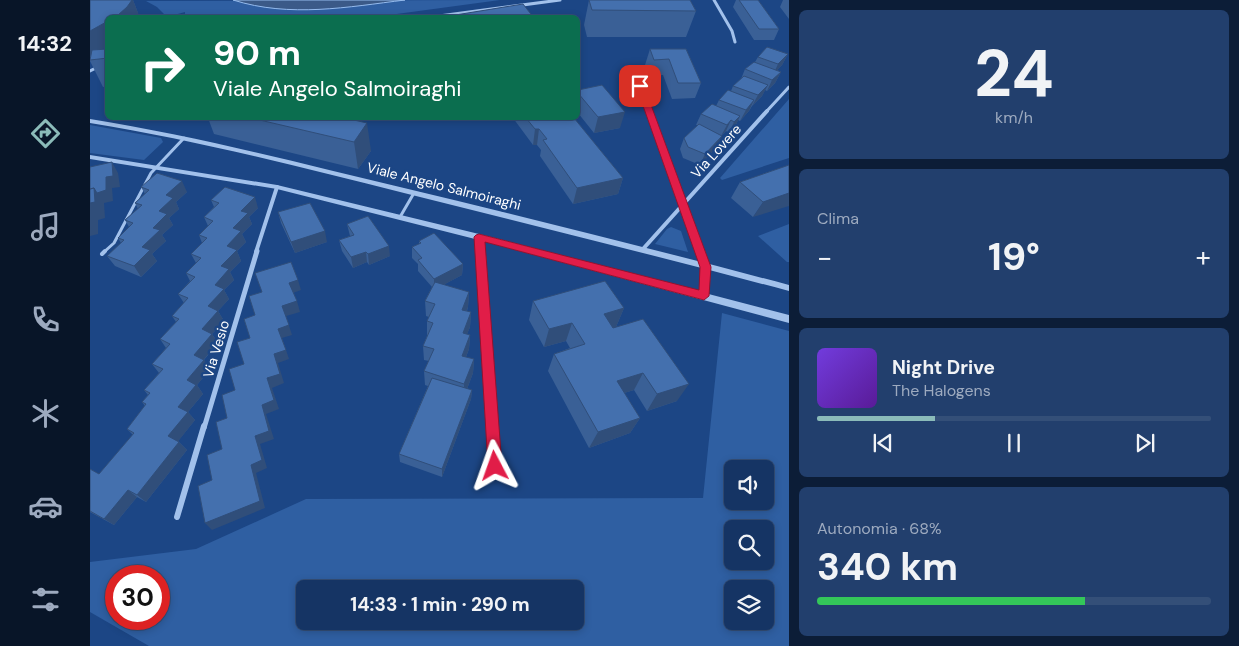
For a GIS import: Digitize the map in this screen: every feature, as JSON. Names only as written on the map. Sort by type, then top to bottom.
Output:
[{"type":"street","points":[[447,15],[560,0]]},
{"type":"street","points":[[714,0],[732,31],[735,42]]},
{"type":"street","points":[[90,72],[105,64]]},
{"type":"street","points":[[634,69],[706,267],[704,296]]},
{"type":"street","name":"Via Lovere","points":[[643,249],[789,86]]},
{"type":"street","name":"Viale Angelo Salmoiraghi","points":[[90,121],[184,138],[284,160],[643,249],[789,288]]},
{"type":"street","points":[[90,157],[278,187],[479,237],[789,319]]},
{"type":"street","name":"Via Vesio","points":[[178,517],[273,196],[278,187]]},
{"type":"street","points":[[479,237],[495,466]]},
{"type":"lane","points":[[102,254],[114,244],[155,168],[184,138]]},
{"type":"lane","points":[[400,217],[414,193]]},
{"type":"shaded area","points":[[233,0],[405,0],[341,8],[297,10],[276,9]]},
{"type":"shaded area","points":[[500,0],[389,15],[185,15],[185,12],[165,15],[157,7],[146,1]]},
{"type":"shaded area","points":[[789,99],[789,158],[722,180],[720,178]]},
{"type":"shaded area","points":[[90,125],[161,138],[163,142],[144,160],[90,153]]},
{"type":"shaded area","points":[[789,224],[789,262],[787,262],[758,236]]},
{"type":"shaded area","points":[[671,227],[681,231],[688,252],[655,244],[667,229]]},
{"type":"shaded area","points":[[722,313],[789,331],[789,646],[149,646],[121,630],[170,630],[170,565],[105,565],[105,621],[90,612],[90,562],[196,549],[306,499],[703,498]]},
{"type":"building","points":[[90,0],[132,0],[118,15],[105,15],[105,23],[90,31]]},
{"type":"building","points":[[589,0],[690,0],[696,11],[592,10]]},
{"type":"building","points":[[739,0],[758,0],[779,29],[759,29]]},
{"type":"building","points":[[523,4],[532,15],[455,15]]},
{"type":"building","points":[[767,47],[788,54],[778,64],[758,57]]},
{"type":"building","points":[[105,49],[105,58],[90,60],[92,50]]},
{"type":"building","points":[[650,49],[686,49],[701,83],[678,83],[669,59],[654,60]]},
{"type":"building","points":[[754,62],[781,72],[772,80],[745,69]]},
{"type":"building","points":[[744,76],[768,85],[758,95],[733,86]]},
{"type":"building","points":[[602,85],[625,112],[598,117],[580,95],[580,90]]},
{"type":"building","points":[[728,90],[754,100],[746,110],[719,100]]},
{"type":"building","points":[[712,104],[740,116],[734,122],[731,120],[727,125],[701,114]]},
{"type":"building","points":[[260,120],[354,120],[367,123],[354,142]]},
{"type":"building","points":[[528,120],[576,120],[623,178],[577,188],[543,140],[547,139],[539,129],[535,129]]},
{"type":"building","points":[[699,124],[722,136],[705,154],[688,147],[684,138]]},
{"type":"building","points":[[112,162],[113,176],[106,177],[106,190],[97,193],[94,188],[90,189],[90,167]]},
{"type":"building","points":[[789,165],[789,193],[763,202],[740,182]]},
{"type":"building","points":[[157,173],[182,181],[166,195],[173,198],[159,211],[167,214],[153,228],[160,230],[142,247],[150,250],[134,266],[107,256],[124,240],[118,238],[133,223],[125,220],[142,205],[135,203],[149,190],[141,187]]},
{"type":"building","points":[[225,187],[255,197],[241,211],[248,213],[233,228],[241,231],[227,246],[237,250],[221,266],[229,269],[215,285],[224,289],[208,306],[218,311],[202,329],[212,334],[194,355],[204,360],[187,380],[196,385],[178,407],[188,412],[168,436],[179,442],[137,495],[128,490],[104,519],[90,511],[90,469],[99,474],[134,433],[127,429],[146,404],[142,402],[150,393],[144,390],[163,369],[152,364],[170,344],[160,339],[179,319],[172,316],[188,298],[178,294],[195,277],[186,273],[201,258],[191,254],[207,238],[199,235],[213,221],[204,217],[219,203],[211,200]]},
{"type":"building","points":[[94,188],[95,202],[90,203],[90,189]]},
{"type":"building","points":[[310,203],[325,231],[291,242],[278,212]]},
{"type":"building","points":[[368,216],[389,246],[368,254],[366,252],[351,257],[339,240],[354,235],[347,224]]},
{"type":"building","points":[[434,233],[463,264],[434,279],[418,260],[422,258],[412,247]]},
{"type":"building","points":[[291,262],[298,280],[289,283],[297,301],[282,306],[289,325],[278,329],[286,350],[274,354],[280,374],[267,378],[274,400],[262,405],[269,431],[255,436],[262,460],[251,465],[260,501],[205,523],[198,486],[212,480],[207,455],[222,449],[216,422],[227,418],[222,395],[235,390],[229,369],[244,364],[237,342],[250,338],[244,319],[255,315],[249,296],[262,292],[255,273]]},
{"type":"building","points":[[605,281],[624,308],[604,314],[613,328],[643,319],[689,384],[657,394],[643,373],[617,381],[640,418],[598,432],[554,354],[585,344],[572,323],[549,329],[533,301]]},
{"type":"building","points":[[435,282],[469,292],[462,310],[471,312],[463,333],[470,335],[462,356],[474,359],[464,384],[424,371],[434,349],[423,346],[433,323],[427,321],[435,304],[425,301]]},
{"type":"building","points":[[432,378],[472,390],[442,469],[399,454]]},
{"type":"route","points":[[495,466],[479,237],[704,296],[706,267],[640,86]]}]
